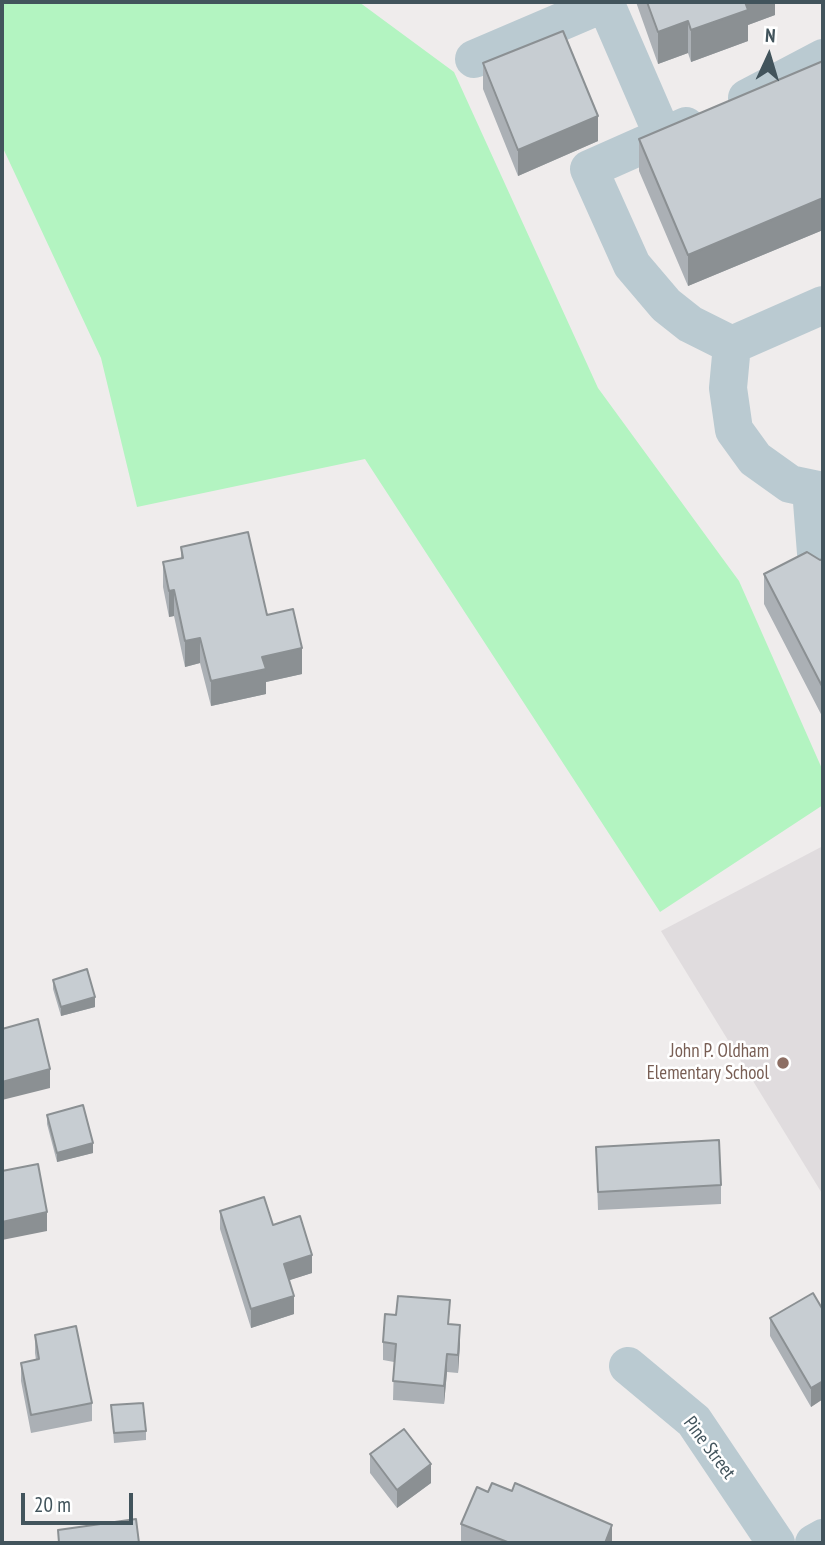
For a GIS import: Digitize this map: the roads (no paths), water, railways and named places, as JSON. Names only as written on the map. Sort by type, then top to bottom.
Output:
[{"type":"street","points":[[474,59],[605,2],[663,136]]},
{"type":"street","points":[[823,58],[737,103],[589,169],[632,265],[666,305],[690,324],[732,345],[823,306]]},
{"type":"street","points":[[732,345],[728,388],[734,430],[755,459],[790,484],[817,489],[816,554],[823,568]]},
{"type":"street","name":"Pine Street","points":[[628,1366],[694,1421],[776,1543]]},
{"type":"street","points":[[814,1543],[823,1538]]},
{"type":"place","name":"John P. Oldham Elementary School","points":[[783,1063]]}]
